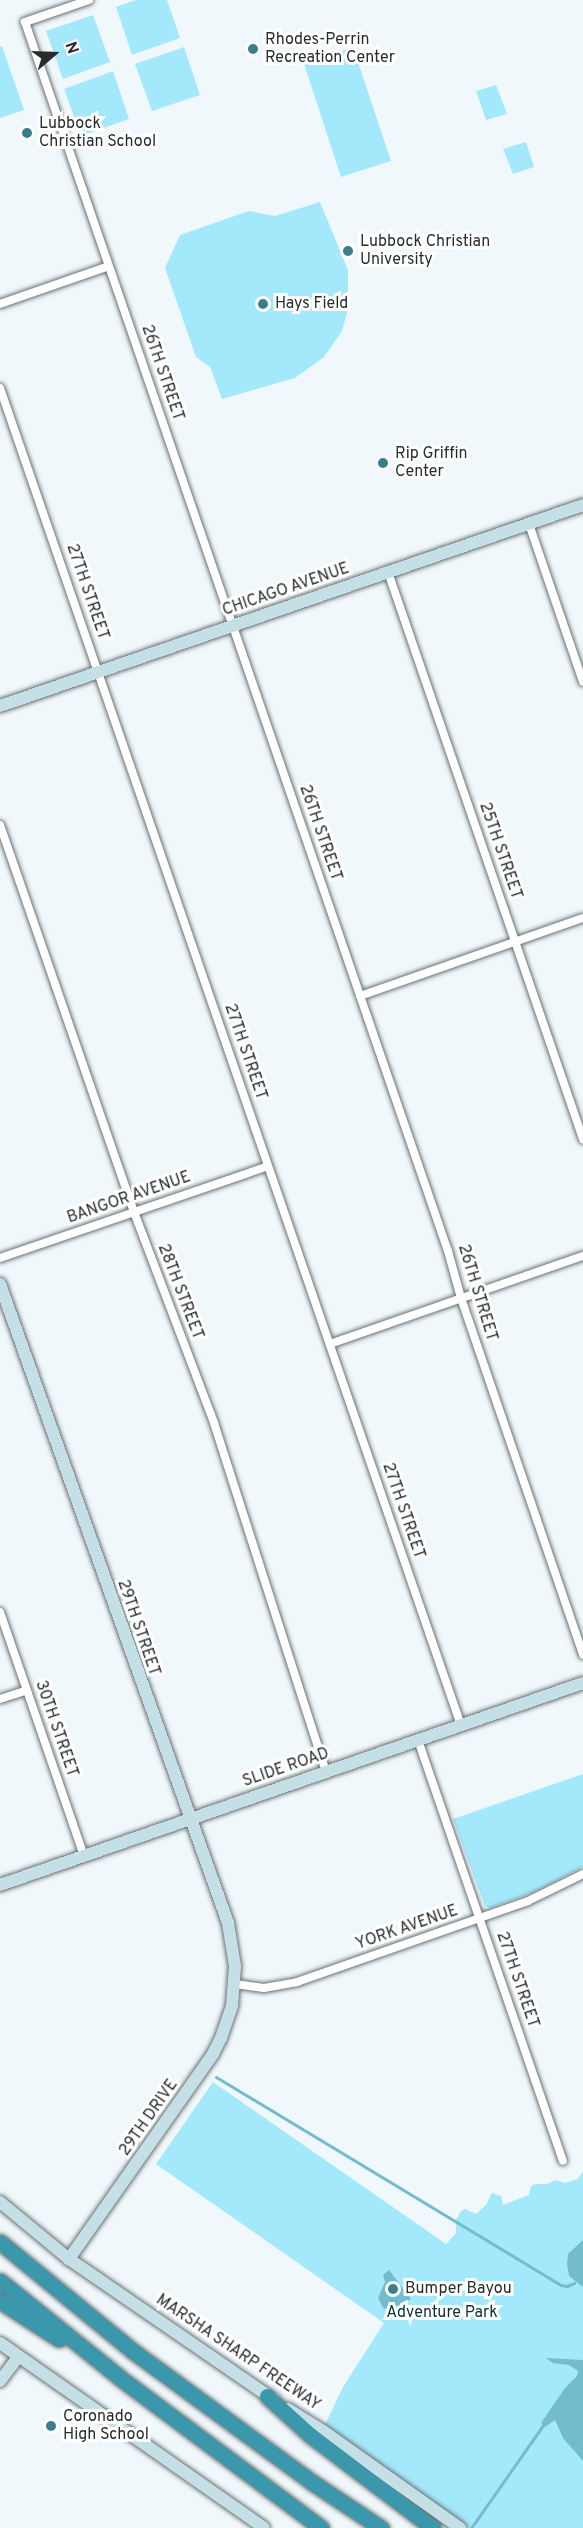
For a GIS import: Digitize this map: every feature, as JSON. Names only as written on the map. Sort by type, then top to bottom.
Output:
[{"type":"highway","points":[[0,2242],[134,2352],[313,2483],[381,2528]]},
{"type":"highway","points":[[0,2280],[120,2378],[321,2528]]},
{"type":"highway","points":[[0,2301],[120,2378]]},
{"type":"highway","points":[[267,2396],[310,2435],[433,2528]]},
{"type":"street","name":"26TH STREET","points":[[89,0],[25,22],[448,1251],[461,1298],[583,1655]]},
{"type":"street","points":[[0,304],[109,266]]},
{"type":"street","name":"27TH STREET","points":[[0,388],[461,1725]]},
{"type":"street","name":"CHICAGO AVENUE","points":[[0,706],[583,505]]},
{"type":"street","points":[[529,524],[583,682]]},
{"type":"street","name":"25TH STREET","points":[[388,572],[583,1139]]},
{"type":"street","name":"28TH STREET","points":[[0,825],[134,1212],[214,1423],[326,1772]]},
{"type":"street","points":[[360,996],[583,918]]},
{"type":"street","name":"BANGOR AVENUE","points":[[0,1258],[268,1166]]},
{"type":"street","points":[[330,1344],[583,1256]]},
{"type":"street","name":"29TH STREET","points":[[0,1284],[138,1679],[228,1923],[234,1952],[235,1984]]},
{"type":"street","name":"30TH STREET","points":[[0,1611],[84,1856]]},
{"type":"street","name":"SLIDE ROAD","points":[[0,1885],[583,1683]]},
{"type":"street","points":[[0,1699],[27,1690]]},
{"type":"street","name":"27TH STREET","points":[[418,1740],[564,2161]]},
{"type":"street","name":"YORK AVENUE","points":[[235,1984],[264,1988],[297,1982],[549,1893],[583,1874]]},
{"type":"street","name":"29TH DRIVE","points":[[69,2259],[213,2054],[227,2024],[235,1984]]},
{"type":"street","name":"MARSHA SHARP FREEWAY","points":[[0,2202],[69,2259],[267,2396],[323,2430],[460,2528]]},
{"type":"street","points":[[0,2343],[264,2528]]},
{"type":"street","points":[[0,2381],[19,2356]]},
{"type":"green space","points":[[136,0],[167,0],[180,38],[132,55],[116,7]]},
{"type":"green space","points":[[93,15],[110,62],[63,79],[46,31]]},
{"type":"green space","points":[[2,46],[24,110],[0,118],[0,47]]},
{"type":"green space","points":[[184,47],[200,95],[152,111],[135,64]]},
{"type":"green space","points":[[353,47],[391,161],[341,177],[304,64]]},
{"type":"green space","points":[[113,71],[129,119],[81,136],[64,89]]},
{"type":"green space","points":[[496,85],[507,114],[486,120],[476,91]]},
{"type":"green space","points":[[526,142],[534,167],[513,174],[503,149]]},
{"type":"green space","name":"Hays Field","points":[[320,202],[348,270],[348,309],[342,331],[324,357],[295,378],[222,399],[210,367],[196,357],[165,268],[180,235],[249,211],[275,216]]},
{"type":"green space","points":[[583,1774],[583,1867],[532,1893],[490,1908],[485,1906],[453,1819]]},
{"type":"green space","name":"Adventure Park","points":[[213,2082],[446,2244],[456,2233],[456,2220],[461,2211],[465,2209],[476,2214],[486,2205],[492,2193],[501,2196],[503,2205],[529,2195],[531,2186],[556,2180],[565,2183],[578,2179],[583,2171],[583,2528],[468,2528],[324,2427],[343,2387],[384,2323],[156,2164]]},
{"type":"shaded area","points":[[583,2240],[583,2287],[569,2276],[567,2264],[568,2254]]},
{"type":"shaded area","name":"Bumper Bayou","points":[[389,2270],[411,2299],[392,2310],[383,2308],[378,2298],[385,2282],[383,2275]]},
{"type":"shaded area","points":[[546,2358],[583,2360],[583,2461],[563,2438],[555,2420],[545,2427],[541,2423],[565,2388],[577,2376],[578,2371],[569,2365],[553,2363]]},
{"type":"waterway","points":[[216,2077],[561,2285],[567,2286],[574,2283]]},
{"type":"waterway","points":[[471,2528],[543,2425]]},
{"type":"place","name":"Rhodes-Perrin Recreation Center","points":[[253,49]]},
{"type":"place","name":"Lubbock Christian School","points":[[27,133]]},
{"type":"place","name":"Lubbock Christian University","points":[[348,251]]},
{"type":"place","name":"Hays Field","points":[[263,304]]},
{"type":"place","name":"Rip Griffin Center","points":[[383,463]]},
{"type":"place","name":"Bumper Bayou","points":[[393,2289]]},
{"type":"place","name":"Coronado High School","points":[[51,2426]]}]
